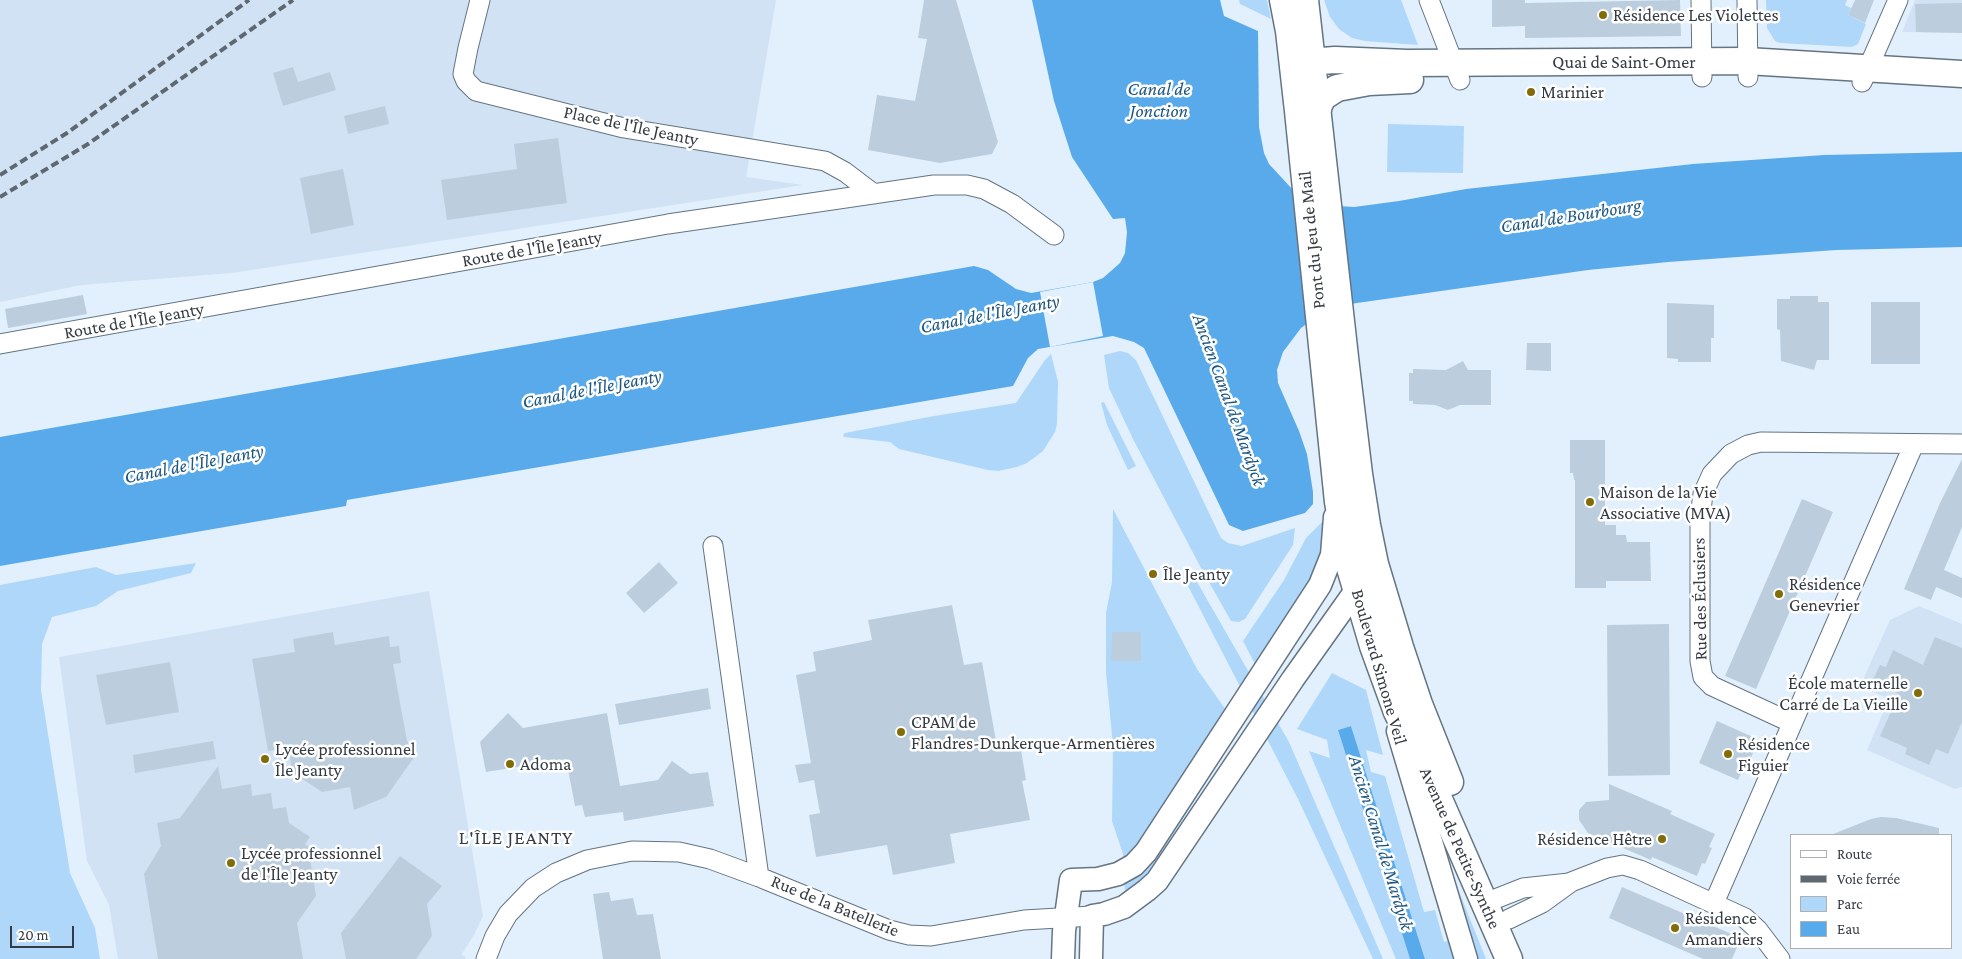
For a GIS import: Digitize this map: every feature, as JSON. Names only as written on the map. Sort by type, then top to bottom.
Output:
[{"type":"main road","points":[[1283,0],[1289,31],[1303,69]]},
{"type":"main road","points":[[1305,0],[1303,69],[1308,113]]},
{"type":"main road","name":"Quai de Saint-Omer","points":[[1303,69],[1456,71],[1748,69],[1865,75],[1962,74]]},
{"type":"main road","name":"Quai de Saint-Omer","points":[[1308,113],[1319,105],[1323,97],[1332,90],[1344,86],[1456,71]]},
{"type":"main road","name":"Quai de Saint-Omer","points":[[1865,75],[1962,89]]},
{"type":"main road","name":"Pont du Jeu de Mail","points":[[1308,113],[1336,367]]},
{"type":"main road","name":"Boulevard Simone Veil","points":[[1336,367],[1336,479],[1343,535],[1356,590],[1386,684]]},
{"type":"main road","name":"Boulevard Simone Veil","points":[[1336,367],[1359,474],[1372,552],[1400,647],[1436,747],[1498,906]]},
{"type":"main road","name":"Avenue de Petite-Synthe","points":[[1386,684],[1397,712],[1428,774],[1526,959]]},
{"type":"main road","name":"Avenue de Petite-Synthe","points":[[1498,906],[1509,959]]},
{"type":"street","name":"Place de l'Île Jeanty","points":[[480,0],[468,48],[464,74],[476,91],[638,131],[825,161],[840,168],[874,194]]},
{"type":"street","points":[[1429,0],[1456,71]]},
{"type":"street","points":[[1701,0],[1702,69]]},
{"type":"street","points":[[1747,0],[1748,69]]},
{"type":"street","points":[[1865,75],[1898,0]]},
{"type":"street","name":"Route de l'Île Jeanty","points":[[0,344],[668,224],[934,185],[967,185],[991,192],[1012,204],[1054,235]]},
{"type":"street","name":"Rue des Éclusiers","points":[[1792,723],[1712,686],[1703,676],[1700,634],[1700,518],[1706,484],[1718,465],[1731,454],[1748,445],[1761,442],[1962,444]]},
{"type":"street","points":[[1714,903],[1914,444]]},
{"type":"street","points":[[1063,959],[1071,880],[1098,879],[1112,876],[1138,862],[1317,590],[1329,564],[1334,545],[1336,479]]},
{"type":"street","name":"Rue de la Batellerie","points":[[713,546],[759,877],[889,930],[909,935],[931,936],[1024,920],[1092,916]]},
{"type":"street","points":[[1091,959],[1092,916],[1117,910],[1134,901],[1152,886],[1356,590],[1370,567],[1372,552]]},
{"type":"street","name":"Boulevard Simone Veil","points":[[1386,684],[1412,780],[1466,959]]},
{"type":"street","points":[[486,959],[502,924],[524,896],[556,873],[588,860],[632,851],[679,852],[710,859],[759,877]]},
{"type":"street","points":[[1498,906],[1542,903],[1570,882],[1607,868],[1623,865],[1640,870],[1738,914],[1752,924],[1780,959]]},
{"type":"shaded area","points":[[0,0],[776,0],[746,177],[803,185],[232,273],[81,285],[0,302]]},
{"type":"shaded area","points":[[1915,0],[1962,0],[1962,33],[1902,32]]},
{"type":"shaded area","name":"Lycée professionnel Île Jeanty","points":[[429,591],[483,916],[461,955],[466,957],[465,959],[118,959],[109,905],[87,861],[59,657]]},
{"type":"shaded area","name":"École maternelle Carré de La Vieille","points":[[1919,606],[1962,624],[1962,787],[1955,789],[1867,750],[1889,699],[1860,686],[1890,620]]},
{"type":"green space","points":[[1239,0],[1267,0],[1271,19],[1240,4]]},
{"type":"green space","points":[[1324,0],[1401,0],[1418,45],[1365,41],[1352,38],[1339,29],[1330,17]]},
{"type":"green space","points":[[1766,0],[1847,0],[1845,5],[1851,8],[1848,15],[1866,24],[1858,44],[1852,47],[1780,43],[1775,41],[1767,28]]},
{"type":"green space","points":[[1388,124],[1464,126],[1463,173],[1387,172]]},
{"type":"green space","points":[[1120,351],[1128,353],[1136,360],[1221,538],[1228,543],[1242,546],[1295,528],[1293,545],[1245,619],[1239,622],[1231,621],[1201,568],[1133,439],[1109,388],[1104,355]]},
{"type":"green space","points":[[1051,354],[1058,382],[1057,424],[1055,432],[1043,451],[1027,463],[1017,467],[998,471],[988,470],[899,449],[890,442],[844,437],[843,435],[845,433],[934,416],[1016,403]]},
{"type":"green space","points":[[1104,402],[1136,466],[1128,470],[1107,425],[1101,403]]},
{"type":"green space","points":[[1113,509],[1197,669],[1226,710],[1140,848],[1124,861],[1112,821],[1113,746],[1106,672],[1106,613],[1112,582]]},
{"type":"green space","points":[[1322,522],[1323,543],[1318,566],[1307,587],[1255,664],[1243,641],[1284,580],[1306,538]]},
{"type":"green space","points":[[196,563],[191,573],[118,591],[96,606],[52,617],[42,644],[41,690],[70,873],[95,928],[100,959],[0,959],[0,585],[96,567],[116,575]]},
{"type":"green space","points":[[1193,575],[1289,742],[1383,959],[1373,959],[1298,799],[1185,580]]},
{"type":"green space","points":[[1332,673],[1366,690],[1383,755],[1366,750],[1371,772],[1385,776],[1424,912],[1435,910],[1444,942],[1448,941],[1453,959],[1425,959],[1351,726],[1338,730],[1410,959],[1396,959],[1309,751],[1330,758],[1327,740],[1297,729]]},
{"type":"green space","points":[[1218,764],[1156,861],[1144,877],[1125,892],[1124,881],[1214,766]]},
{"type":"green space","points":[[1454,884],[1456,884],[1486,959],[1477,959]]},
{"type":"water","points":[[1032,0],[1220,0],[1224,16],[1258,31],[1259,127],[1264,153],[1269,164],[1294,191],[1338,206],[1354,207],[1466,189],[1693,164],[1824,155],[1962,152],[1962,247],[1836,250],[1668,262],[1588,270],[1350,304],[1301,328],[1283,352],[1277,370],[1278,383],[1307,454],[1313,504],[1305,513],[1243,531],[1229,525],[1144,348],[1134,342],[1113,336],[1038,349],[1028,358],[1013,386],[347,500],[346,506],[0,566],[0,437],[974,266],[988,270],[1016,289],[1031,293],[1093,282],[1103,278],[1120,263],[1125,253],[1127,232],[1125,218],[1113,219],[1072,157],[1054,101]]},
{"type":"water","name":"Ancien Canal de Mardyck","points":[[1351,726],[1425,959],[1410,959],[1338,730]]},
{"type":"pier","points":[[1093,282],[1103,336],[1050,347],[1040,292]]},
{"type":"building","points":[[924,0],[956,0],[998,142],[992,154],[940,163],[868,150],[877,95],[915,101],[927,39],[918,38]]},
{"type":"building","name":"Résidence Les Violettes","points":[[1492,0],[1525,0],[1525,3],[1680,0],[1681,36],[1525,38],[1525,26],[1492,27]]},
{"type":"building","points":[[1855,0],[1874,0],[1865,23],[1848,15]]},
{"type":"building","points":[[1962,3],[1962,33],[1916,32],[1915,4]]},
{"type":"building","points":[[293,67],[298,82],[330,72],[336,90],[283,106],[273,73]]},
{"type":"building","points":[[385,106],[389,124],[348,134],[344,116]]},
{"type":"building","points":[[558,138],[567,203],[447,220],[441,180],[517,169],[514,144]]},
{"type":"building","points":[[343,169],[354,225],[311,234],[300,178]]},
{"type":"building","points":[[83,295],[87,314],[8,328],[5,309]]},
{"type":"building","points":[[1790,296],[1818,296],[1818,302],[1829,302],[1829,360],[1817,360],[1814,370],[1781,361],[1780,330],[1777,329],[1777,299],[1790,299]]},
{"type":"building","points":[[1871,302],[1920,302],[1920,364],[1871,364]]},
{"type":"building","points":[[1667,303],[1714,305],[1714,338],[1711,338],[1711,362],[1678,362],[1678,359],[1667,358]]},
{"type":"building","points":[[1527,343],[1551,343],[1551,371],[1526,370]]},
{"type":"building","points":[[1463,361],[1468,370],[1491,370],[1491,405],[1460,405],[1448,410],[1435,405],[1413,404],[1413,401],[1409,401],[1409,373],[1413,373],[1413,369],[1446,370]]},
{"type":"building","name":"Maison de la Vie Associative (MVA)","points":[[1570,440],[1605,440],[1605,525],[1616,525],[1616,535],[1626,535],[1627,542],[1650,542],[1651,581],[1606,581],[1606,588],[1575,588],[1575,480],[1573,473],[1570,473]]},
{"type":"building","points":[[1962,459],[1962,527],[1944,570],[1962,578],[1962,598],[1936,587],[1931,600],[1904,589],[1940,503]]},
{"type":"building","name":"Résidence Genevrier","points":[[1802,499],[1833,512],[1756,689],[1725,676]]},
{"type":"building","points":[[659,562],[678,583],[644,613],[626,593]]},
{"type":"building","name":"CPAM de Flandres-Dunkerque-Armentières","points":[[952,605],[964,665],[982,662],[996,741],[1019,738],[1026,780],[1022,781],[1030,820],[950,834],[955,863],[893,875],[887,845],[816,857],[809,815],[820,813],[814,780],[799,783],[795,765],[811,763],[796,675],[816,671],[813,652],[872,640],[868,620]]},
{"type":"building","points":[[1669,624],[1670,775],[1608,776],[1607,625]]},
{"type":"building","points":[[333,632],[335,645],[389,636],[390,647],[399,646],[401,663],[393,664],[407,741],[413,746],[415,756],[386,797],[354,810],[350,787],[322,792],[292,772],[289,748],[268,751],[252,659],[295,652],[293,639]]},
{"type":"building","points":[[1112,632],[1141,632],[1141,661],[1111,661]]},
{"type":"building","points":[[1935,637],[1962,648],[1962,722],[1948,754],[1936,749],[1929,765],[1905,754],[1907,748],[1880,736],[1899,694],[1872,682],[1880,665],[1886,667],[1893,650],[1923,665]]},
{"type":"building","points":[[170,662],[179,712],[106,725],[96,675]]},
{"type":"building","points":[[708,688],[711,709],[619,725],[615,704]]},
{"type":"building","name":"Adoma","points":[[508,713],[523,728],[607,713],[620,786],[658,780],[672,761],[690,774],[708,772],[714,806],[624,821],[623,812],[585,817],[582,805],[575,806],[566,759],[486,772],[480,742]]},
{"type":"building","name":"Résidence Figuier","points":[[1717,721],[1753,737],[1756,746],[1744,774],[1741,773],[1738,780],[1699,763]]},
{"type":"building","points":[[213,741],[216,759],[135,773],[133,755]]},
{"type":"building","name":"Lycée professionnel de l'Île Jeanty","points":[[218,766],[222,789],[251,784],[252,796],[271,793],[273,809],[286,807],[289,823],[310,837],[305,844],[308,846],[316,896],[297,923],[303,959],[158,959],[144,874],[161,846],[157,823],[180,818]]},
{"type":"building","name":"Résidence Hêtre","points":[[1609,784],[1672,811],[1670,814],[1715,834],[1709,847],[1712,848],[1705,864],[1702,863],[1697,876],[1652,857],[1651,860],[1588,833],[1579,820],[1579,810],[1586,802],[1609,800]]},
{"type":"building","points":[[1881,817],[1896,818],[1939,828],[1939,834],[1833,834]]},
{"type":"building","name":"Lycée professionnel de l'Île Jeanty","points":[[400,856],[442,886],[427,904],[432,936],[416,959],[346,959],[341,933]]},
{"type":"building","name":"Résidence Amandiers","points":[[1622,887],[1741,938],[1732,959],[1703,959],[1609,918]]},
{"type":"building","points":[[609,892],[611,901],[633,898],[637,915],[653,914],[661,959],[603,959],[593,894]]},
{"type":"railway","points":[[0,175],[67,133],[249,0]]},
{"type":"railway","points":[[0,197],[88,144],[293,0]]},
{"type":"place","name":"Résidence Les Violettes","points":[[1603,15]]},
{"type":"place","name":"Marinier","points":[[1531,92]]},
{"type":"place","name":"Maison de la Vie Associative (MVA)","points":[[1590,502]]},
{"type":"place","name":"Île Jeanty","points":[[1153,574]]},
{"type":"place","name":"Résidence Genevrier","points":[[1779,594]]},
{"type":"place","name":"École maternelle Carré de La Vieille","points":[[1918,693]]},
{"type":"place","name":"CPAM de Flandres-Dunkerque-Armentières","points":[[901,732]]},
{"type":"place","name":"Résidence Figuier","points":[[1728,754]]},
{"type":"place","name":"Lycée professionnel Île Jeanty","points":[[265,759]]},
{"type":"place","name":"Adoma","points":[[510,764]]},
{"type":"place","name":"Résidence Hêtre","points":[[1662,839]]},
{"type":"place","name":"Lycée professionnel de l'Île Jeanty","points":[[231,863]]},
{"type":"place","name":"Résidence Amandiers","points":[[1675,928]]},
{"type":"district","name":"L'ÎLE JEANTY","points":[[516,838]]},
{"type":"water label","name":"Canal de Jonction","points":[[1159,100]]},
{"type":"water label","name":"Canal de Bourbourg","points":[[1571,216]]},
{"type":"water label","name":"Canal de l'Île Jeanty","points":[[990,314]]},
{"type":"water label","name":"Canal de l'Île Jeanty","points":[[592,389]]},
{"type":"water label","name":"Canal de l'Île Jeanty","points":[[194,464]]}]
